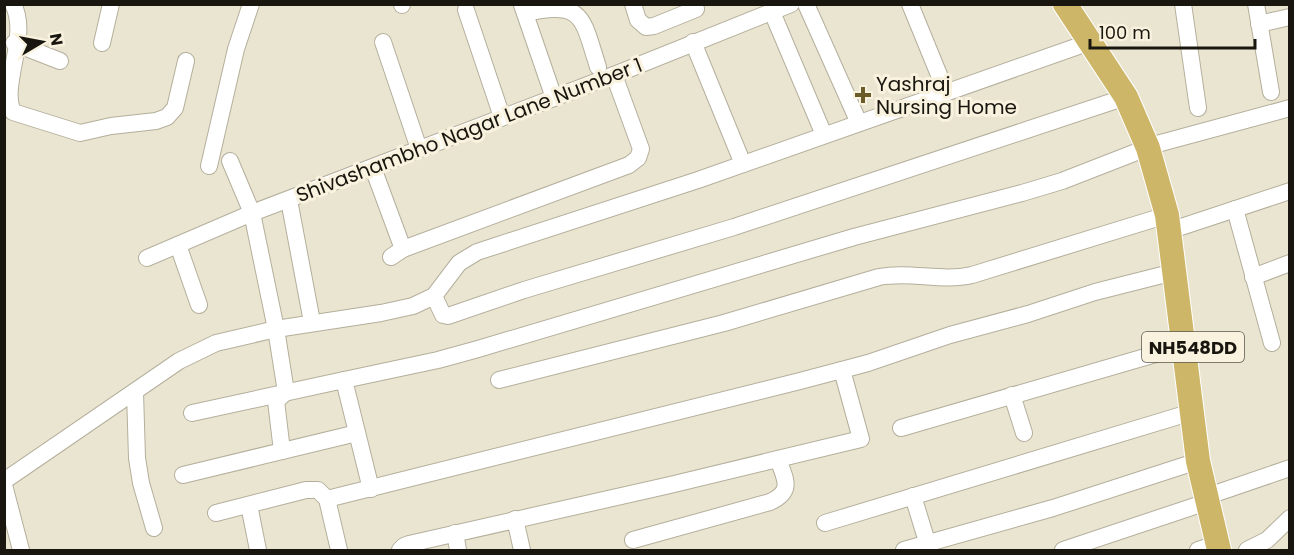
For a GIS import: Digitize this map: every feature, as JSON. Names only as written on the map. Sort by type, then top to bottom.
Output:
[{"type":"highway","name":"NH548DD","points":[[1065,4],[1125,97],[1153,146]]},
{"type":"highway","name":"NH548DD","points":[[1077,4],[1130,86],[1172,193],[1174,272],[1183,346],[1198,461],[1210,498]]},
{"type":"highway","name":"NH548DD","points":[[1172,221],[1200,408],[1216,549]]},
{"type":"street","points":[[208,166],[236,49],[251,4]]},
{"type":"street","points":[[633,4],[638,20],[646,27],[654,26],[695,7],[700,40],[743,164]]},
{"type":"street","name":"Shivashambho Nagar Lane Number 1","points":[[147,258],[252,213],[614,75],[791,4]]},
{"type":"street","points":[[806,4],[859,123]]},
{"type":"street","points":[[910,4],[946,92]]},
{"type":"street","points":[[1183,4],[1198,108]]},
{"type":"street","points":[[1256,4],[1271,92]]},
{"type":"street","points":[[102,43],[108,5]]},
{"type":"street","points":[[16,7],[18,22],[14,43],[7,61],[5,92],[5,106],[13,112],[80,133],[111,126],[156,121],[167,117],[175,108],[186,61]]},
{"type":"street","points":[[554,98],[524,9],[558,8],[577,14],[584,23],[598,67]]},
{"type":"street","points":[[466,10],[502,117]]},
{"type":"street","points":[[772,12],[824,135]]},
{"type":"street","points":[[1259,24],[1290,17]]},
{"type":"street","points":[[383,42],[419,149]]},
{"type":"street","points":[[14,542],[5,489],[135,392],[179,362],[216,343],[312,322],[381,313],[414,306],[434,296],[459,262],[477,252],[743,164],[1090,42]]},
{"type":"street","points":[[14,43],[60,61]]},
{"type":"street","points":[[373,168],[397,253],[629,165],[638,158],[640,149],[614,75]]},
{"type":"street","points":[[434,296],[443,315],[448,316],[524,290],[734,227],[1125,97]]},
{"type":"street","points":[[192,413],[459,355],[854,237],[1022,193],[1062,181],[1153,146],[1290,108]]},
{"type":"street","points":[[230,161],[252,213],[276,329],[286,392]]},
{"type":"street","points":[[499,380],[724,323],[879,277],[894,274],[943,278],[972,275],[1172,221],[1235,209],[1290,191]]},
{"type":"street","points":[[289,200],[312,322]]},
{"type":"street","points":[[1235,209],[1272,343]]},
{"type":"street","points":[[178,245],[199,304]]},
{"type":"street","points":[[1253,277],[1290,263]]},
{"type":"street","points":[[327,499],[842,370],[1095,292],[1174,272]]},
{"type":"street","points":[[901,428],[1183,346]]},
{"type":"street","points":[[400,550],[409,544],[861,439],[842,370]]},
{"type":"street","points":[[344,380],[371,489]]},
{"type":"street","points":[[135,392],[137,458],[141,483],[154,528]]},
{"type":"street","points":[[282,451],[276,401],[286,392]]},
{"type":"street","points":[[1012,395],[1024,433]]},
{"type":"street","points":[[825,523],[1192,412]]},
{"type":"street","points":[[183,474],[357,433]]},
{"type":"street","points":[[633,540],[781,497],[786,482],[778,459]]},
{"type":"street","points":[[904,550],[1053,508],[1198,461]]},
{"type":"street","points":[[1063,550],[1290,468]]},
{"type":"street","points":[[216,513],[313,489],[323,493],[327,499],[339,550]]},
{"type":"street","points":[[913,496],[927,545]]},
{"type":"street","points":[[249,505],[258,550]]},
{"type":"street","points":[[1247,550],[1267,540],[1290,518]]},
{"type":"street","points":[[515,519],[522,550]]},
{"type":"street","points":[[455,533],[458,550]]},
{"type":"place","name":"Yashraj Nursing Home","points":[[863,95]]}]
